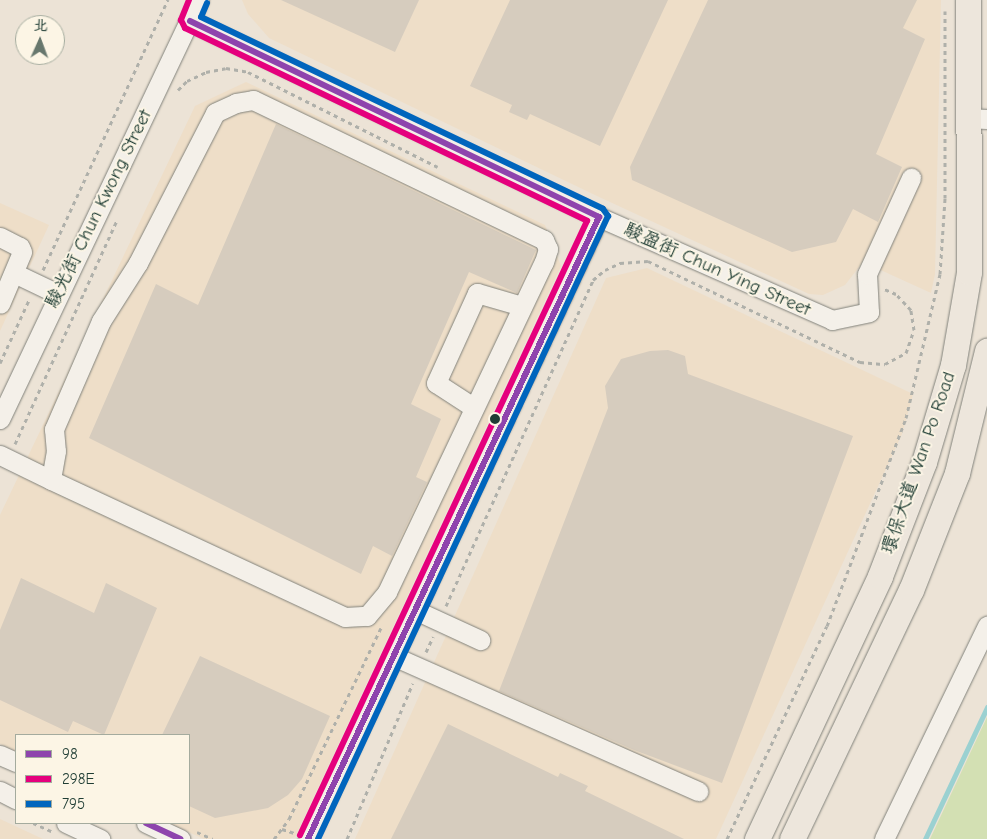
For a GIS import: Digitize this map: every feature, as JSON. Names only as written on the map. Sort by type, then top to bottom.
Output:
[{"type":"main road","name":"環保大道 Wan Po Road","points":[[757,839],[880,576],[924,462],[953,365],[969,272],[977,119],[968,0]]},
{"type":"main road","name":"環保大道 Wan Po Road","points":[[792,839],[911,590],[957,473],[987,351]]},
{"type":"street","name":"駿光街 Chun Kwong Street","points":[[2,409],[200,0]]},
{"type":"street","name":"駿盈街 Chun Ying Street","points":[[190,21],[600,217],[823,318],[840,320],[870,312],[865,287],[867,274],[911,178]]},
{"type":"street","points":[[4,457],[51,480],[345,617],[367,616],[387,592],[548,249],[537,235],[253,100],[236,103],[215,113],[138,263],[101,321],[54,429],[56,451],[51,480]]},
{"type":"street","points":[[308,839],[600,217]]},
{"type":"street","points":[[0,237],[20,247],[22,257],[0,304]]},
{"type":"street","points":[[14,273],[58,294]]},
{"type":"street","points":[[473,407],[436,383],[477,293],[522,306]]},
{"type":"street","points":[[415,610],[480,640]]},
{"type":"street","points":[[884,839],[987,626]]},
{"type":"street","points":[[393,656],[698,791]]},
{"type":"street","points":[[0,755],[15,762]]},
{"type":"street","points":[[0,791],[15,798]]},
{"type":"street","points":[[68,824],[100,839]]},
{"type":"street","points":[[148,824],[181,839]]},
{"type":"path","points":[[0,363],[168,0]]},
{"type":"path","points":[[727,839],[827,626],[906,418],[940,274],[945,198],[945,0]]},
{"type":"path","points":[[174,93],[187,81]]},
{"type":"path","points":[[4,457],[118,218]]},
{"type":"path","points":[[347,839],[439,621],[593,280],[620,262]]},
{"type":"path","points":[[274,839],[282,829]]},
{"type":"shaded area","points":[[242,0],[941,0],[935,274],[931,293],[863,262],[845,285],[823,295],[809,294],[597,196],[269,38],[248,14]]},
{"type":"shaded area","points":[[246,82],[545,225],[561,266],[295,837],[289,839],[204,839],[170,824],[190,824],[190,734],[15,734],[15,752],[0,744],[0,515],[195,106]]},
{"type":"shaded area","points":[[0,203],[49,225],[0,331]]},
{"type":"shaded area","points":[[647,268],[913,394],[902,434],[716,839],[355,839],[606,278]]},
{"type":"shaded area","points":[[0,819],[43,839],[0,839]]},
{"type":"green space","points":[[987,717],[987,839],[930,839]]},
{"type":"building","points":[[281,0],[419,0],[395,52]]},
{"type":"building","points":[[510,0],[668,0],[600,146],[530,114],[527,120],[509,112],[512,105],[470,86]]},
{"type":"building","points":[[708,0],[917,0],[903,28],[925,39],[876,154],[902,167],[878,222],[853,209],[836,242],[792,252],[632,180],[630,167]]},
{"type":"building","points":[[276,124],[536,250],[517,293],[469,272],[411,404],[441,419],[416,477],[427,482],[392,556],[373,546],[361,574],[89,438],[156,284],[198,305]]},
{"type":"building","points":[[668,350],[685,356],[688,374],[853,436],[722,783],[634,750],[499,691],[608,408],[605,386],[621,359],[650,351]]},
{"type":"building","points":[[21,578],[94,613],[106,583],[157,608],[104,734],[73,721],[68,732],[0,700],[0,630]]},
{"type":"building","points":[[200,656],[330,716],[302,779],[288,795],[268,808],[215,818],[190,806],[190,734],[162,734]]},
{"type":"building","points":[[448,724],[558,777],[560,773],[588,786],[585,791],[684,839],[391,839]]},
{"type":"waterway","points":[[925,839],[987,707]]},
{"type":"transit line","name":"298E","points":[[189,0],[181,20],[185,28],[587,221],[300,835]]},
{"type":"transit line","name":"795","points":[[207,3],[201,17],[603,209],[608,216],[318,839]]},
{"type":"transit line","name":"98","points":[[190,21],[599,217]]},
{"type":"transit line","name":"98","points":[[308,839],[599,217]]},
{"type":"transit line","name":"98","points":[[148,824],[181,839]]}]
